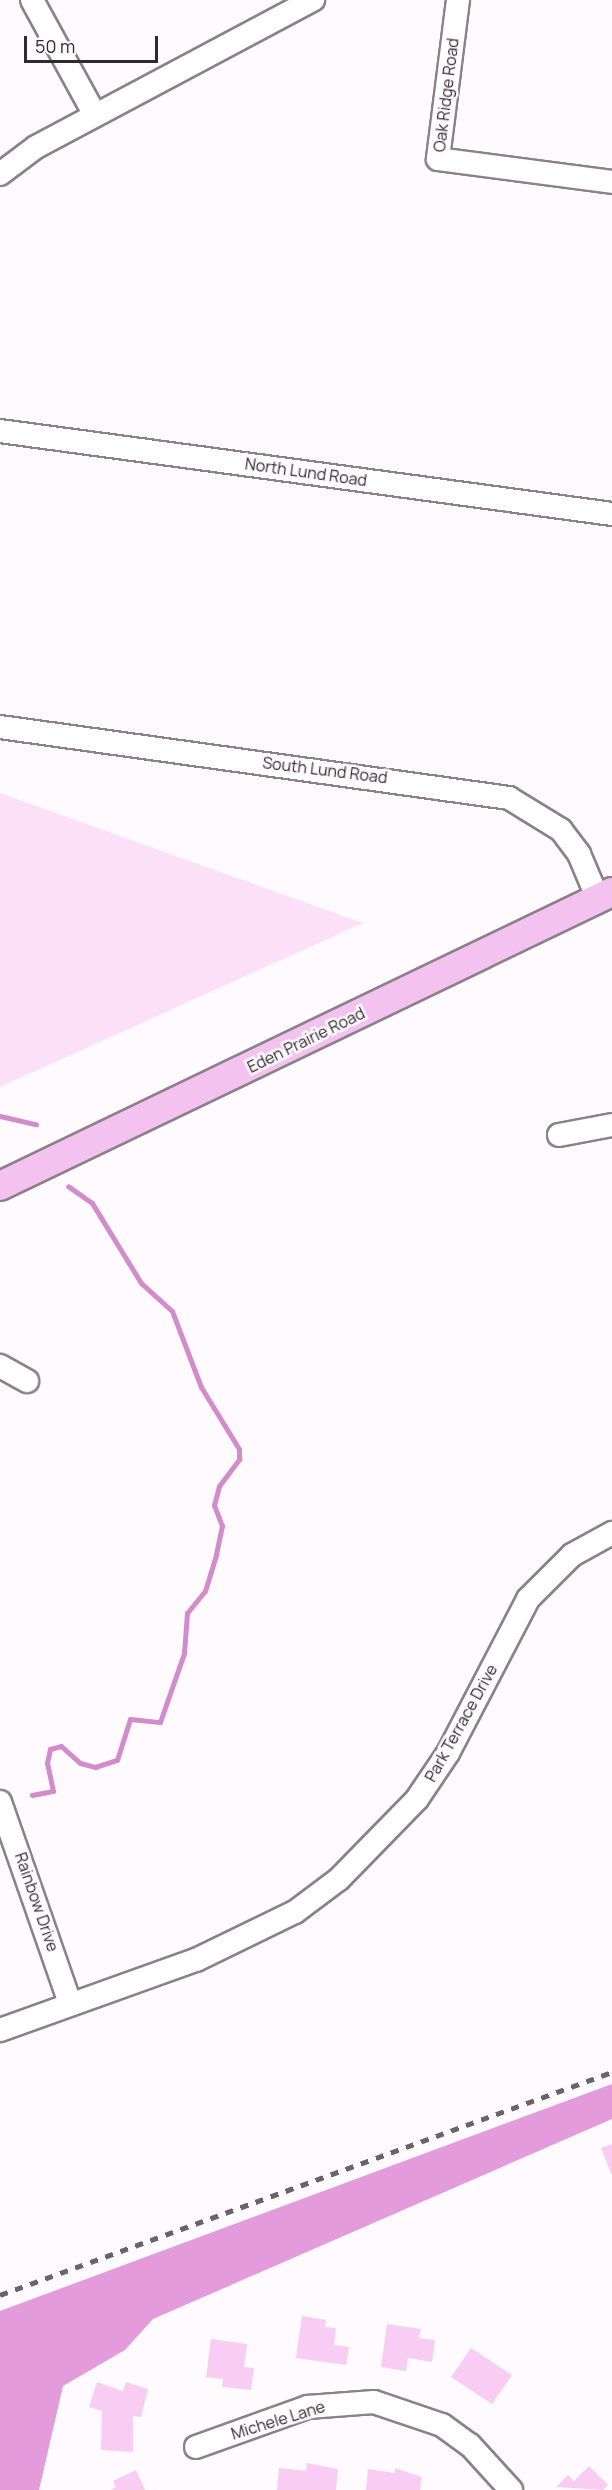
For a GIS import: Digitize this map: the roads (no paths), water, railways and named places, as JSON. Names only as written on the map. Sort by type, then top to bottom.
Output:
[{"type":"main road","name":"Eden Prairie Road","points":[[0,1186],[605,896]]},
{"type":"street","points":[[32,0],[95,115]]},
{"type":"street","points":[[0,174],[95,115],[313,0]]},
{"type":"street","name":"Oak Ridge Road","points":[[458,0],[438,159],[612,182]]},
{"type":"street","name":"North Lund Road","points":[[0,431],[612,514]]},
{"type":"street","name":"South Lund Road","points":[[0,727],[509,798],[561,830],[605,896]]},
{"type":"street","points":[[559,1135],[612,1125]]},
{"type":"street","points":[[0,1366],[27,1381]]},
{"type":"street","name":"Park Terrace Drive","points":[[0,2030],[246,1938],[339,1879],[417,1799],[448,1754],[528,1599],[572,1555],[612,1533]]},
{"type":"street","name":"Rainbow Drive","points":[[0,1802],[70,2003]]},
{"type":"street","name":"Michele Lane","points":[[196,2447],[308,2407],[374,2402],[442,2425],[470,2445],[511,2490]]},
{"type":"waterway","points":[[0,1116],[36,1124]]},
{"type":"waterway","points":[[32,1795],[53,1791],[47,1763],[50,1749],[61,1746],[80,1763],[95,1767],[117,1760],[130,1719],[160,1722],[184,1653],[187,1613],[205,1591],[216,1554],[222,1526],[214,1505],[219,1486],[239,1459],[239,1449],[201,1387],[172,1311],[141,1283],[92,1203],[68,1186]]},
{"type":"railway","points":[[0,2295],[612,2072]]}]
